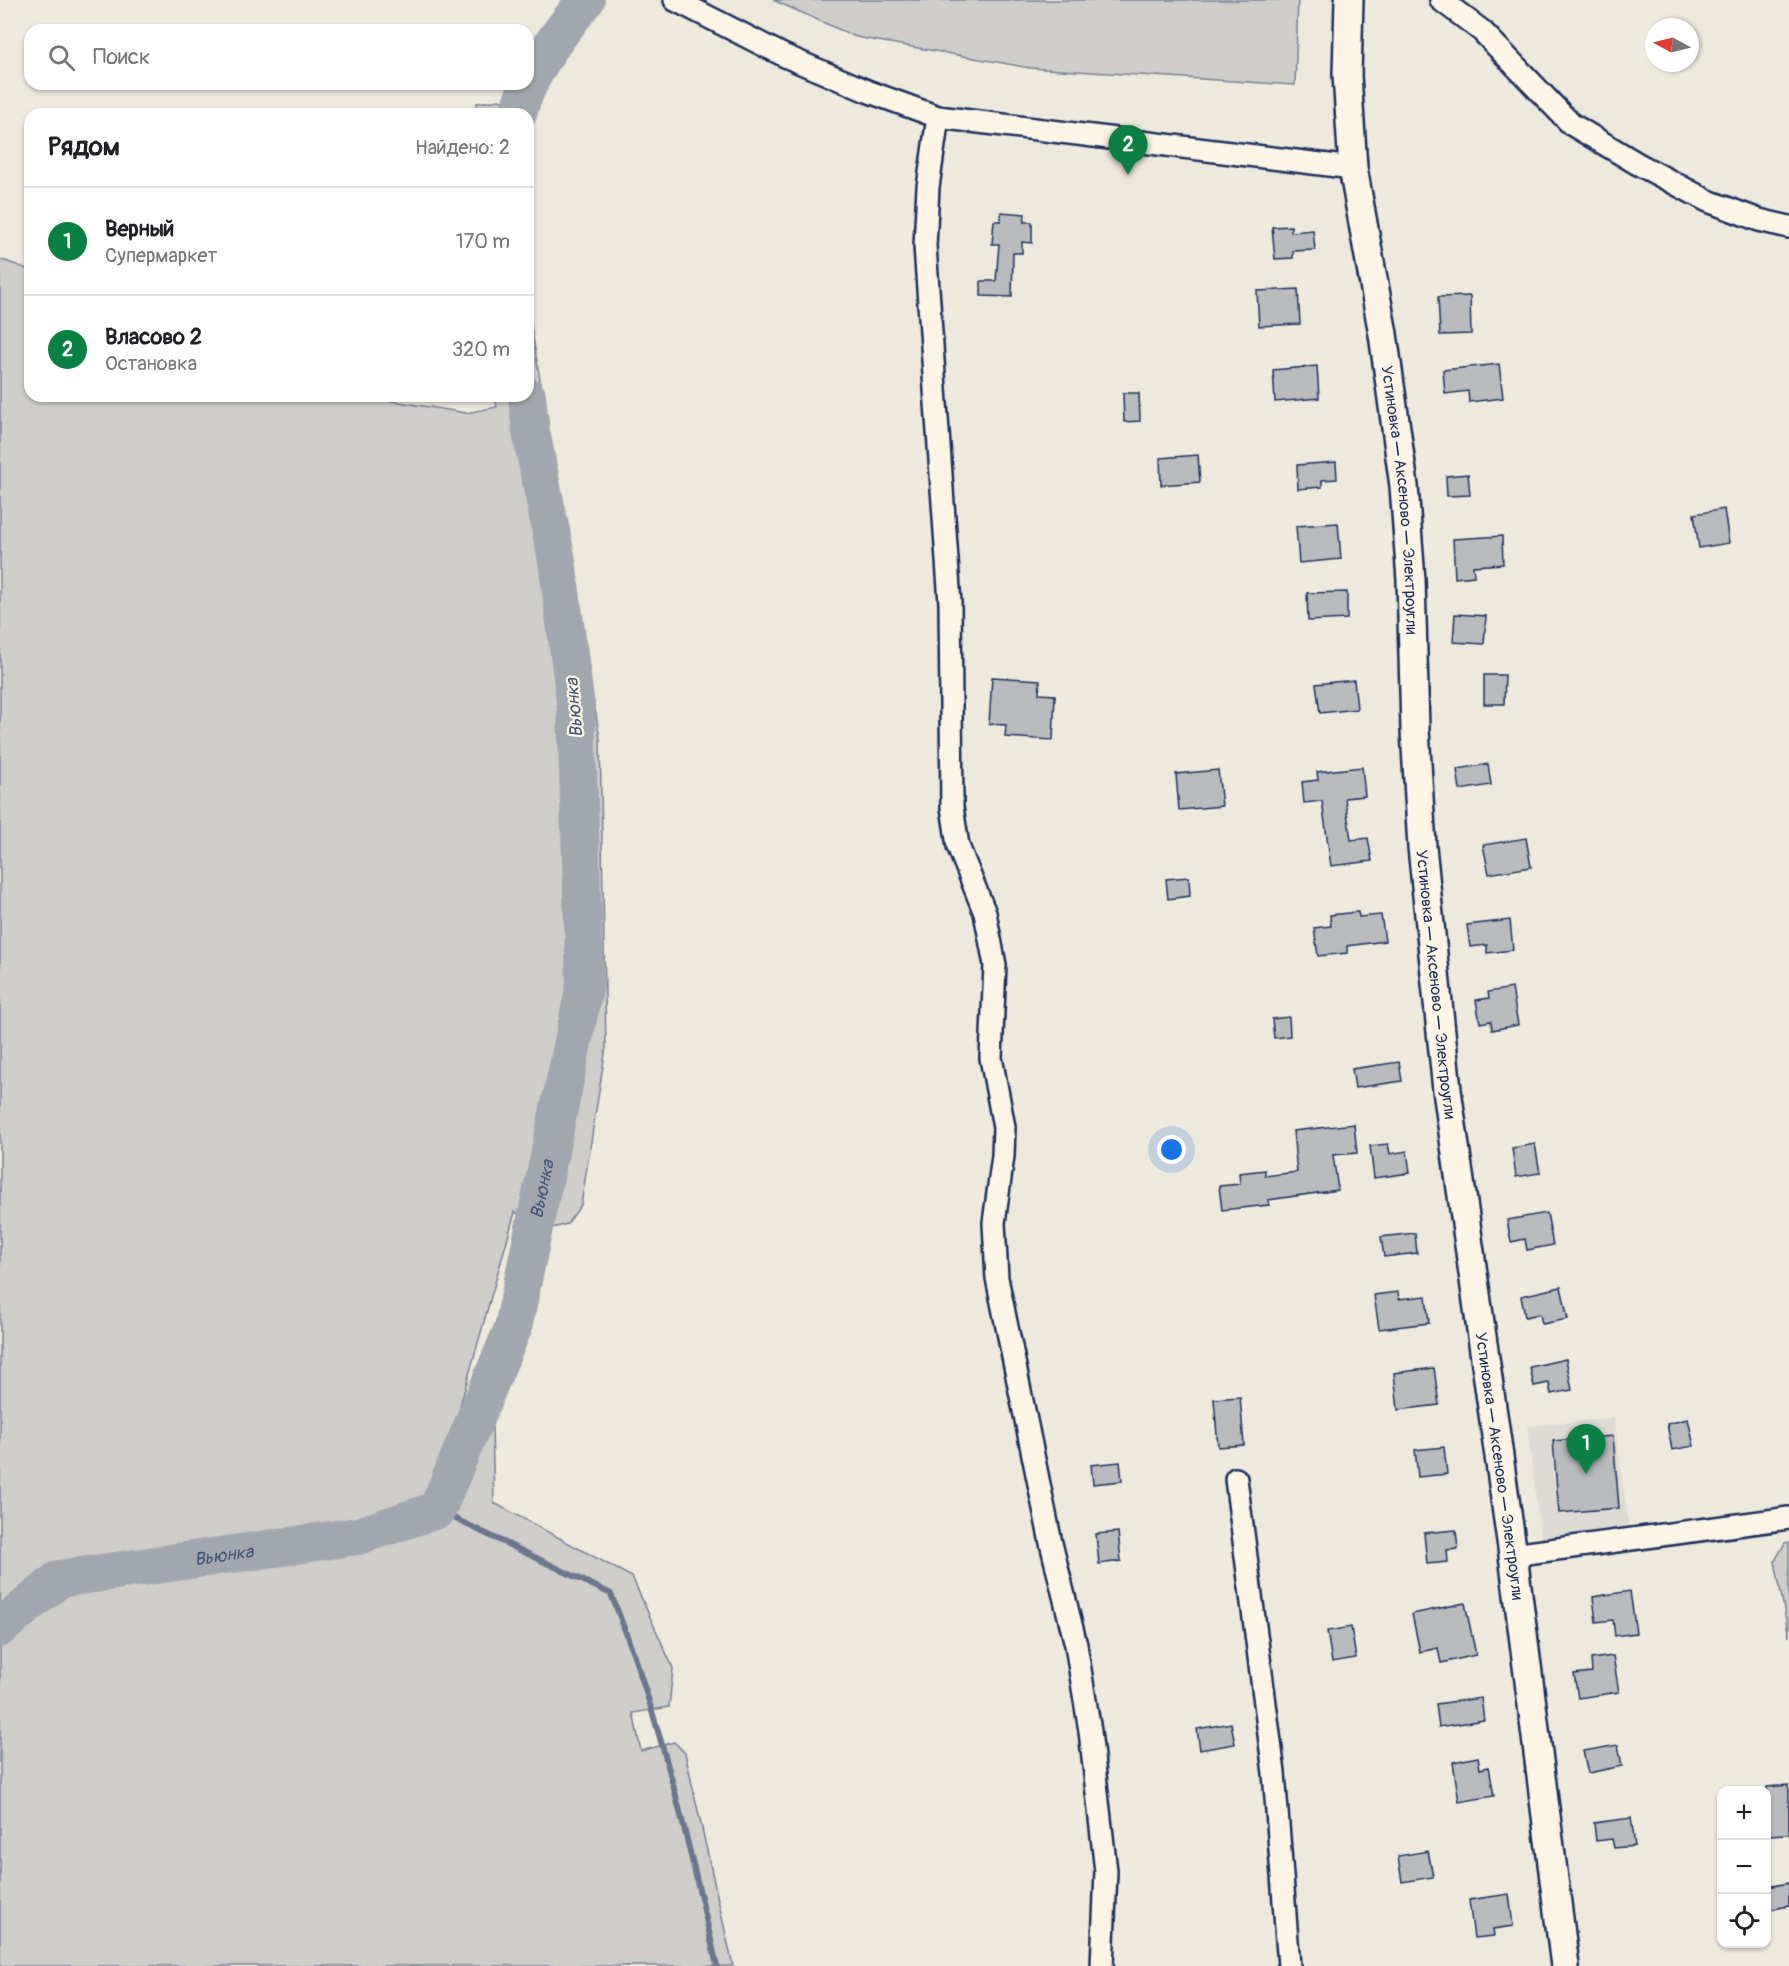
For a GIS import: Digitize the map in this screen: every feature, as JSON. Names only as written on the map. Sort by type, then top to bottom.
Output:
[{"type":"main road","name":"Устиновка — Аксеново — Электроугли","points":[[1349,0],[1347,75],[1353,168],[1383,334],[1404,486],[1411,580],[1415,730],[1422,847],[1447,1090],[1513,1555],[1565,1966]]},
{"type":"street","points":[[675,0],[785,56],[867,91],[938,117],[1353,168]]},
{"type":"street","points":[[1441,0],[1482,31],[1571,124],[1638,164],[1708,201],[1759,220],[1789,227]]},
{"type":"street","points":[[938,117],[928,187],[925,246],[950,603],[952,807],[958,846],[984,913],[995,965],[991,1058],[1004,1127],[1003,1156],[994,1223],[997,1278],[1051,1543],[1076,1645],[1090,1731],[1106,1871],[1102,1966]]},
{"type":"street","points":[[1236,1479],[1274,1773],[1288,1966]]},
{"type":"street","points":[[1513,1555],[1789,1518]]},
{"type":"shaded area","points":[[773,0],[1298,0],[1295,85],[1030,68],[856,37]]},
{"type":"shaded area","points":[[500,100],[511,108],[476,108],[477,103]]},
{"type":"shaded area","points":[[0,259],[24,268],[24,402],[399,402],[466,413],[497,407],[496,402],[534,402],[534,344],[600,739],[606,1047],[581,1205],[567,1224],[545,1230],[515,1212],[459,1410],[492,1427],[494,1503],[632,1577],[673,1668],[669,1707],[633,1713],[641,1751],[674,1742],[685,1753],[733,1966],[0,1966]]},
{"type":"shaded area","points":[[1614,1418],[1629,1530],[1541,1540],[1527,1426]]},
{"type":"shaded area","points":[[1789,1542],[1789,1637],[1775,1561],[1785,1543]]},
{"type":"building","points":[[1001,212],[1025,214],[1024,222],[1032,222],[1032,243],[1022,242],[1022,253],[1013,253],[1012,297],[981,296],[981,281],[996,281],[999,244],[992,244],[994,221],[1001,221]]},
{"type":"building","points":[[1291,226],[1291,232],[1313,230],[1315,250],[1293,251],[1293,258],[1275,259],[1272,227]]},
{"type":"building","points":[[1298,289],[1300,324],[1259,326],[1257,291]]},
{"type":"building","points":[[1470,296],[1471,334],[1440,335],[1438,297]]},
{"type":"building","points":[[1499,364],[1503,398],[1469,402],[1468,391],[1445,394],[1443,370]]},
{"type":"building","points":[[1317,366],[1319,398],[1275,402],[1273,370]]},
{"type":"building","points":[[1123,393],[1139,393],[1140,421],[1124,422]]},
{"type":"building","points":[[1198,455],[1200,482],[1161,485],[1160,458]]},
{"type":"building","points":[[1336,462],[1337,479],[1322,480],[1322,487],[1298,489],[1297,465]]},
{"type":"building","points":[[1468,474],[1470,495],[1447,496],[1446,476]]},
{"type":"building","points":[[1724,509],[1729,543],[1699,548],[1694,514]]},
{"type":"building","points":[[1338,523],[1341,559],[1299,563],[1296,526]]},
{"type":"building","points":[[1502,536],[1503,564],[1473,566],[1474,576],[1455,578],[1453,539]]},
{"type":"building","points":[[1347,592],[1347,619],[1308,621],[1307,593]]},
{"type":"building","points":[[1455,614],[1486,616],[1484,644],[1453,642]]},
{"type":"building","points":[[1484,675],[1505,675],[1504,704],[1484,704]]},
{"type":"building","points":[[992,677],[1040,680],[1039,694],[1055,695],[1053,740],[1005,737],[1006,725],[989,724]]},
{"type":"building","points":[[1354,680],[1357,709],[1320,713],[1316,684]]},
{"type":"building","points":[[1488,764],[1491,785],[1460,790],[1457,769]]},
{"type":"building","points":[[1362,767],[1365,796],[1345,798],[1351,840],[1368,838],[1372,861],[1331,866],[1322,801],[1304,803],[1302,782],[1318,780],[1317,772]]},
{"type":"building","points":[[1218,770],[1222,806],[1179,810],[1176,774]]},
{"type":"building","points":[[1526,838],[1531,867],[1489,874],[1483,845]]},
{"type":"building","points":[[1189,877],[1190,896],[1168,899],[1166,879]]},
{"type":"building","points":[[1358,912],[1359,917],[1381,915],[1385,941],[1347,946],[1347,953],[1318,956],[1314,928],[1331,926],[1330,915]]},
{"type":"building","points":[[1510,920],[1513,950],[1487,953],[1487,945],[1470,947],[1467,925]]},
{"type":"building","points":[[1512,988],[1518,1025],[1492,1030],[1491,1021],[1480,1023],[1476,1000],[1489,998],[1488,992]]},
{"type":"building","points":[[1289,1017],[1290,1036],[1274,1038],[1272,1019]]},
{"type":"building","points":[[1399,1062],[1402,1081],[1355,1088],[1352,1069]]},
{"type":"building","points":[[1354,1124],[1357,1153],[1333,1155],[1338,1190],[1268,1200],[1269,1205],[1222,1210],[1219,1186],[1240,1184],[1239,1173],[1265,1170],[1265,1176],[1297,1172],[1293,1131]]},
{"type":"building","points":[[1388,1144],[1390,1154],[1407,1151],[1410,1173],[1374,1178],[1370,1146]]},
{"type":"building","points":[[1535,1144],[1540,1173],[1516,1177],[1512,1148]]},
{"type":"building","points":[[1547,1213],[1553,1245],[1527,1250],[1525,1239],[1511,1242],[1507,1220]]},
{"type":"building","points":[[1415,1233],[1417,1253],[1384,1257],[1381,1237]]},
{"type":"building","points":[[1561,1287],[1568,1319],[1542,1324],[1540,1314],[1525,1317],[1521,1296]]},
{"type":"building","points":[[1398,1292],[1399,1299],[1426,1296],[1429,1323],[1379,1329],[1374,1295]]},
{"type":"building","points":[[1566,1359],[1572,1390],[1551,1394],[1549,1383],[1534,1386],[1530,1367]]},
{"type":"building","points":[[1434,1368],[1439,1405],[1398,1410],[1394,1373]]},
{"type":"building","points":[[1240,1397],[1244,1445],[1218,1447],[1214,1399]]},
{"type":"building","points":[[1688,1419],[1694,1446],[1672,1450],[1667,1424]]},
{"type":"building","points":[[1613,1436],[1619,1508],[1559,1513],[1553,1441]]},
{"type":"building","points":[[1444,1447],[1447,1474],[1418,1477],[1415,1450]]},
{"type":"building","points":[[1120,1462],[1122,1481],[1093,1484],[1091,1465]]},
{"type":"building","points":[[1456,1530],[1458,1549],[1447,1550],[1448,1562],[1427,1564],[1424,1533]]},
{"type":"building","points":[[1118,1532],[1121,1561],[1099,1564],[1096,1534]]},
{"type":"building","points":[[1630,1591],[1636,1633],[1615,1636],[1613,1620],[1596,1622],[1593,1597]]},
{"type":"building","points":[[1465,1603],[1476,1655],[1441,1663],[1438,1648],[1420,1652],[1412,1614]]},
{"type":"building","points":[[1351,1627],[1356,1658],[1332,1662],[1327,1631]]},
{"type":"building","points":[[1613,1656],[1619,1692],[1578,1698],[1574,1674],[1592,1672],[1591,1659]]},
{"type":"building","points":[[1481,1698],[1484,1720],[1439,1727],[1436,1704]]},
{"type":"building","points":[[1231,1723],[1235,1744],[1200,1750],[1197,1729]]},
{"type":"building","points":[[1618,1745],[1622,1766],[1588,1773],[1583,1751]]},
{"type":"building","points":[[1478,1757],[1480,1769],[1489,1767],[1494,1796],[1459,1802],[1453,1762]]},
{"type":"building","points":[[1789,1785],[1789,1834],[1771,1835],[1771,1787]]},
{"type":"building","points":[[1631,1818],[1635,1846],[1614,1848],[1612,1839],[1596,1841],[1594,1823]]},
{"type":"building","points":[[1428,1851],[1433,1877],[1402,1882],[1398,1856]]},
{"type":"building","points":[[1789,1883],[1789,1906],[1771,1909],[1771,1886]]},
{"type":"building","points":[[1509,1894],[1513,1926],[1493,1929],[1494,1936],[1474,1938],[1469,1900]]},
{"type":"waterway","name":"Вьюнка","points":[[534,75],[555,40],[586,0]]},
{"type":"waterway","name":"Вьюнка","points":[[520,108],[527,90]]},
{"type":"waterway","name":"Вьюнка","points":[[0,1628],[59,1579],[358,1536],[437,1510],[513,1328],[585,985],[576,708],[557,561],[531,432],[528,402]]},
{"type":"waterway","points":[[437,1510],[611,1594],[658,1731],[717,1966]]},
{"type":"place","name":"Власово 2","points":[[1128,175]]},
{"type":"place","name":"Верный","points":[[1586,1474]]}]
